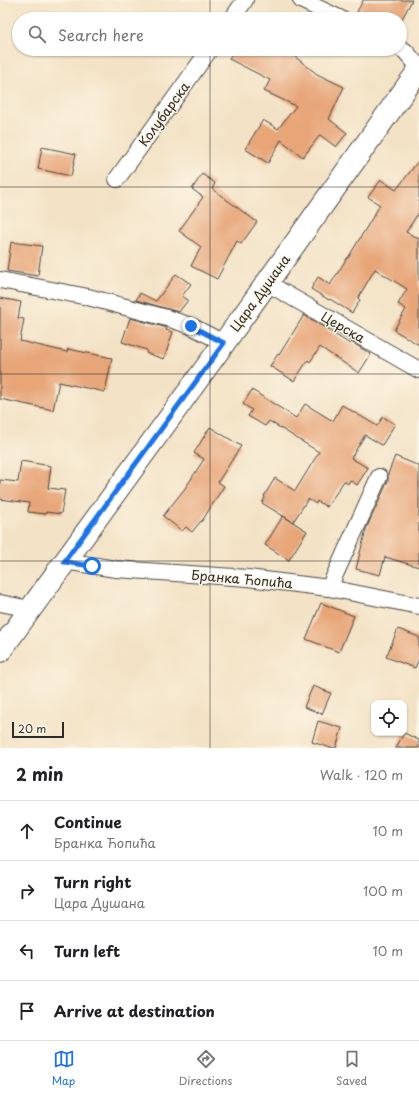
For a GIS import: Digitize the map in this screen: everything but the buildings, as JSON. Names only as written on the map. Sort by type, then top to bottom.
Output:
[{"type":"main road","name":"Цара Душана","points":[[0,651],[267,284],[419,70]]},
{"type":"street","points":[[237,12],[245,0]]},
{"type":"street","points":[[301,0],[326,12]]},
{"type":"street","points":[[407,53],[419,67]]},
{"type":"street","name":"Колубарска","points":[[117,179],[205,56]]},
{"type":"street","points":[[0,280],[88,297],[167,318],[191,326],[224,343]]},
{"type":"street","name":"Церска","points":[[267,284],[419,370]]},
{"type":"street","points":[[329,588],[379,477]]},
{"type":"street","name":"Бранка Ћопића","points":[[64,562],[116,569],[248,578],[329,588],[419,606]]},
{"type":"street","points":[[0,602],[30,609]]},
{"type":"route","points":[[92,566],[64,562],[224,343],[191,326]]}]
